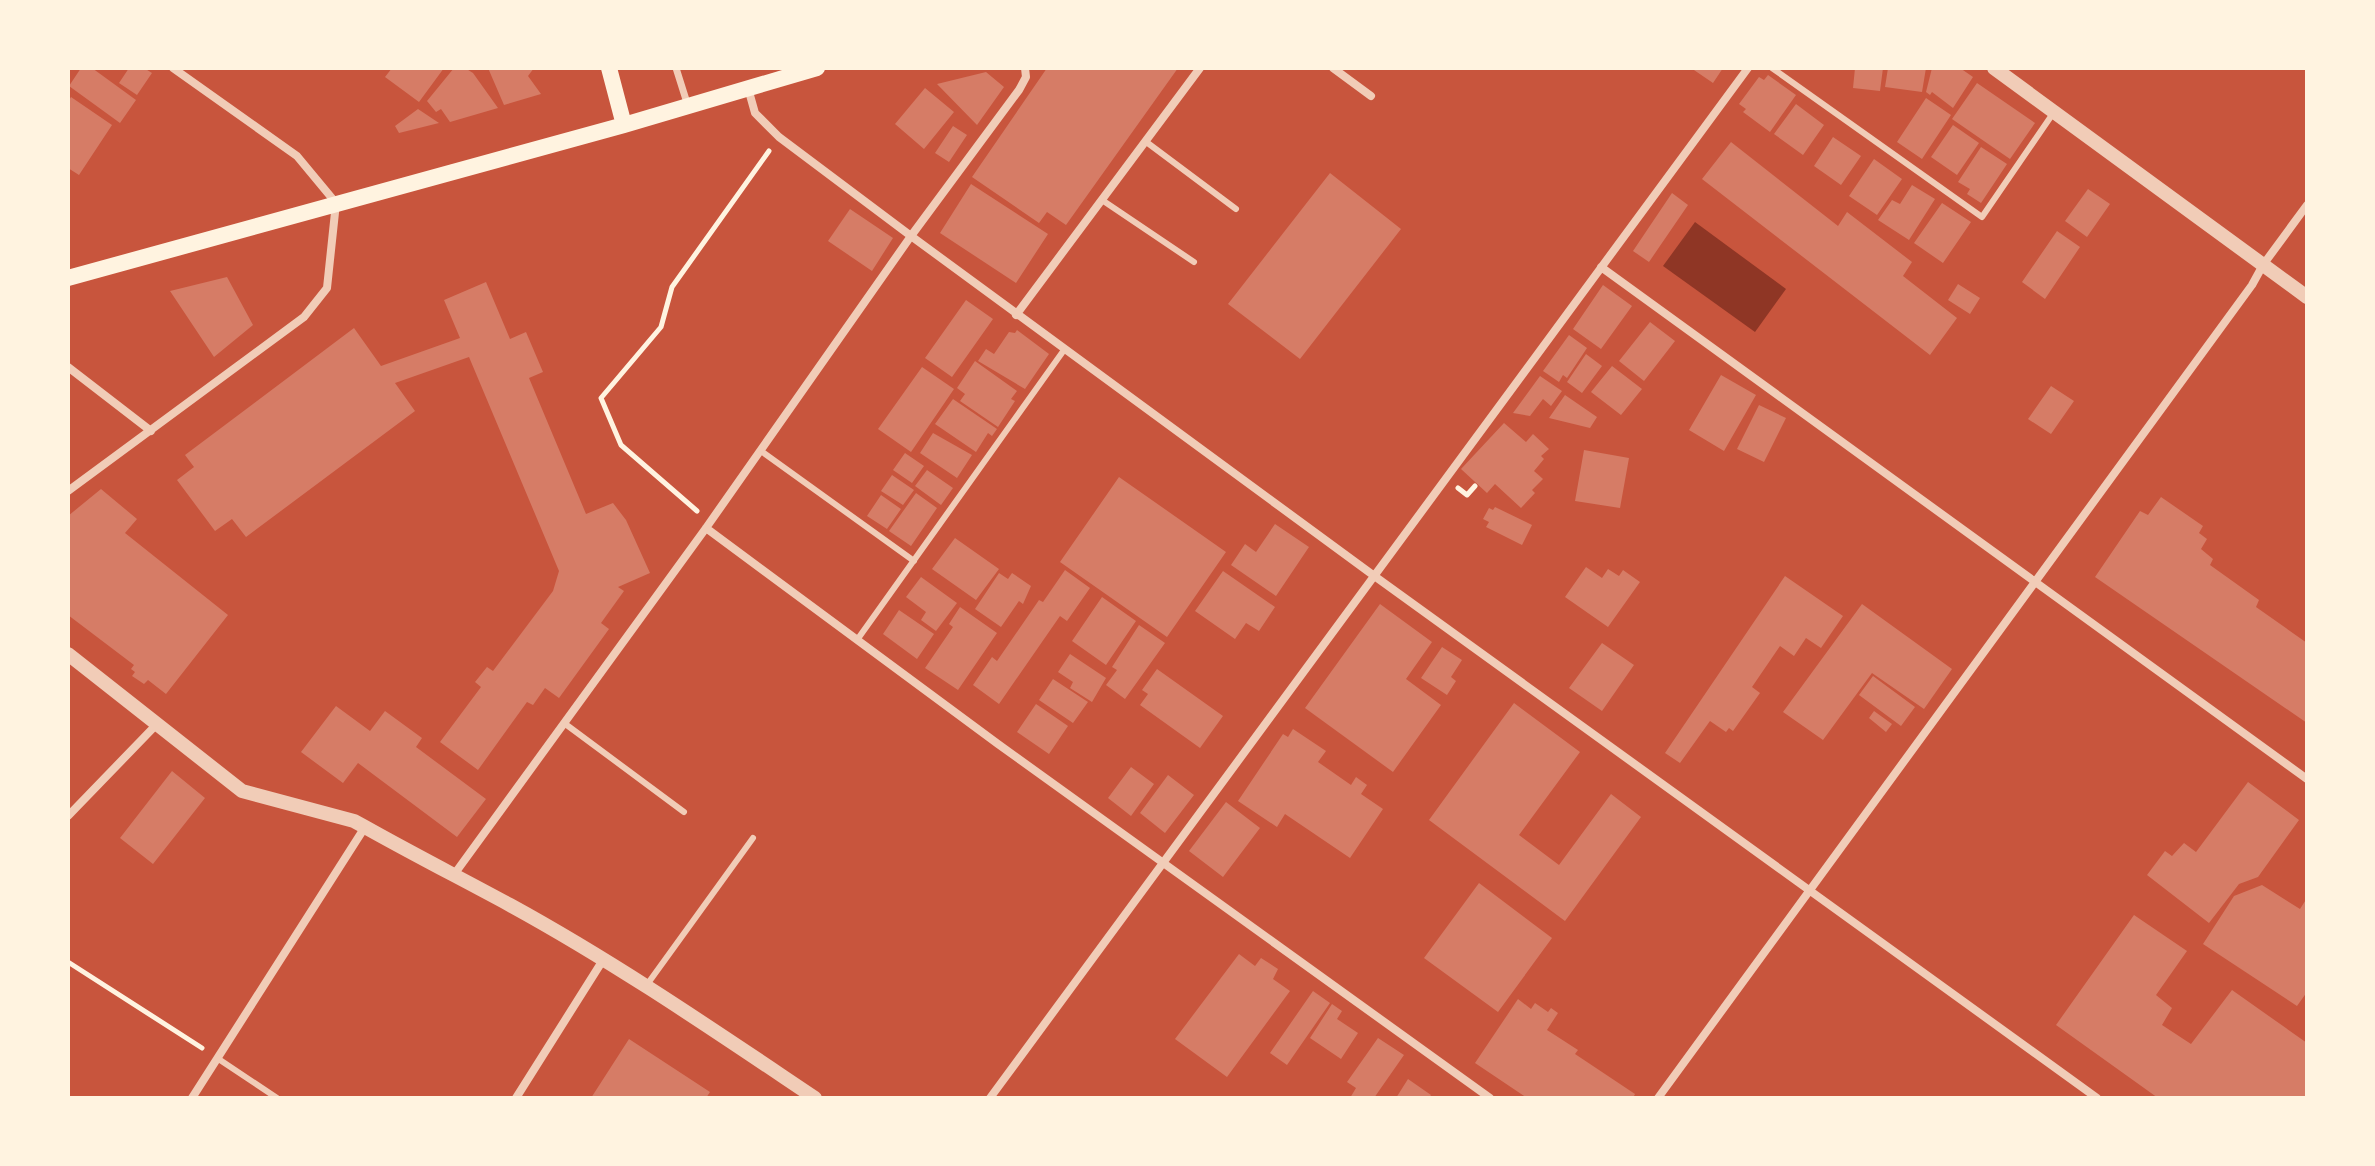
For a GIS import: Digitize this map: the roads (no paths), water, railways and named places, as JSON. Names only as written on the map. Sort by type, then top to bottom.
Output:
[{"type":"main road","points":[[609,68],[624,125]]},
{"type":"main road","points":[[68,278],[624,125],[817,68]]},
{"type":"street","points":[[68,491],[304,317],[327,288],[336,203],[297,156],[173,68]]},
{"type":"street","points":[[676,68],[688,106]]},
{"type":"street","points":[[452,876],[1019,90],[1026,77],[1025,68]]},
{"type":"street","points":[[1016,315],[1200,68]]},
{"type":"street","points":[[1333,68],[1371,96]]},
{"type":"street","points":[[990,1098],[1748,68]]},
{"type":"street","points":[[1994,68],[2307,297]]},
{"type":"street","points":[[747,87],[755,113],[779,137],[1016,315],[2097,1098]]},
{"type":"street","points":[[1658,1098],[2252,285],[2307,205]]},
{"type":"street","points":[[1601,267],[2307,779]]},
{"type":"street","points":[[68,367],[151,431]]},
{"type":"street","points":[[708,525],[857,640],[1490,1098]]},
{"type":"street","points":[[68,654],[242,791],[354,821],[603,960],[815,1098]]},
{"type":"street","points":[[68,816],[156,725]]},
{"type":"street","points":[[192,1098],[365,827]]},
{"type":"street","points":[[516,1098],[603,960]]},
{"type":"lane","points":[[1772,68],[1982,217],[2054,112]]},
{"type":"lane","points":[[1145,141],[1236,209]]},
{"type":"lane","points":[[1102,200],[1194,262]]},
{"type":"lane","points":[[857,640],[1064,350]]},
{"type":"lane","points":[[761,451],[914,561]]},
{"type":"lane","points":[[564,723],[684,812]]},
{"type":"lane","points":[[646,986],[753,838]]},
{"type":"lane","points":[[217,1058],[277,1098]]}]
